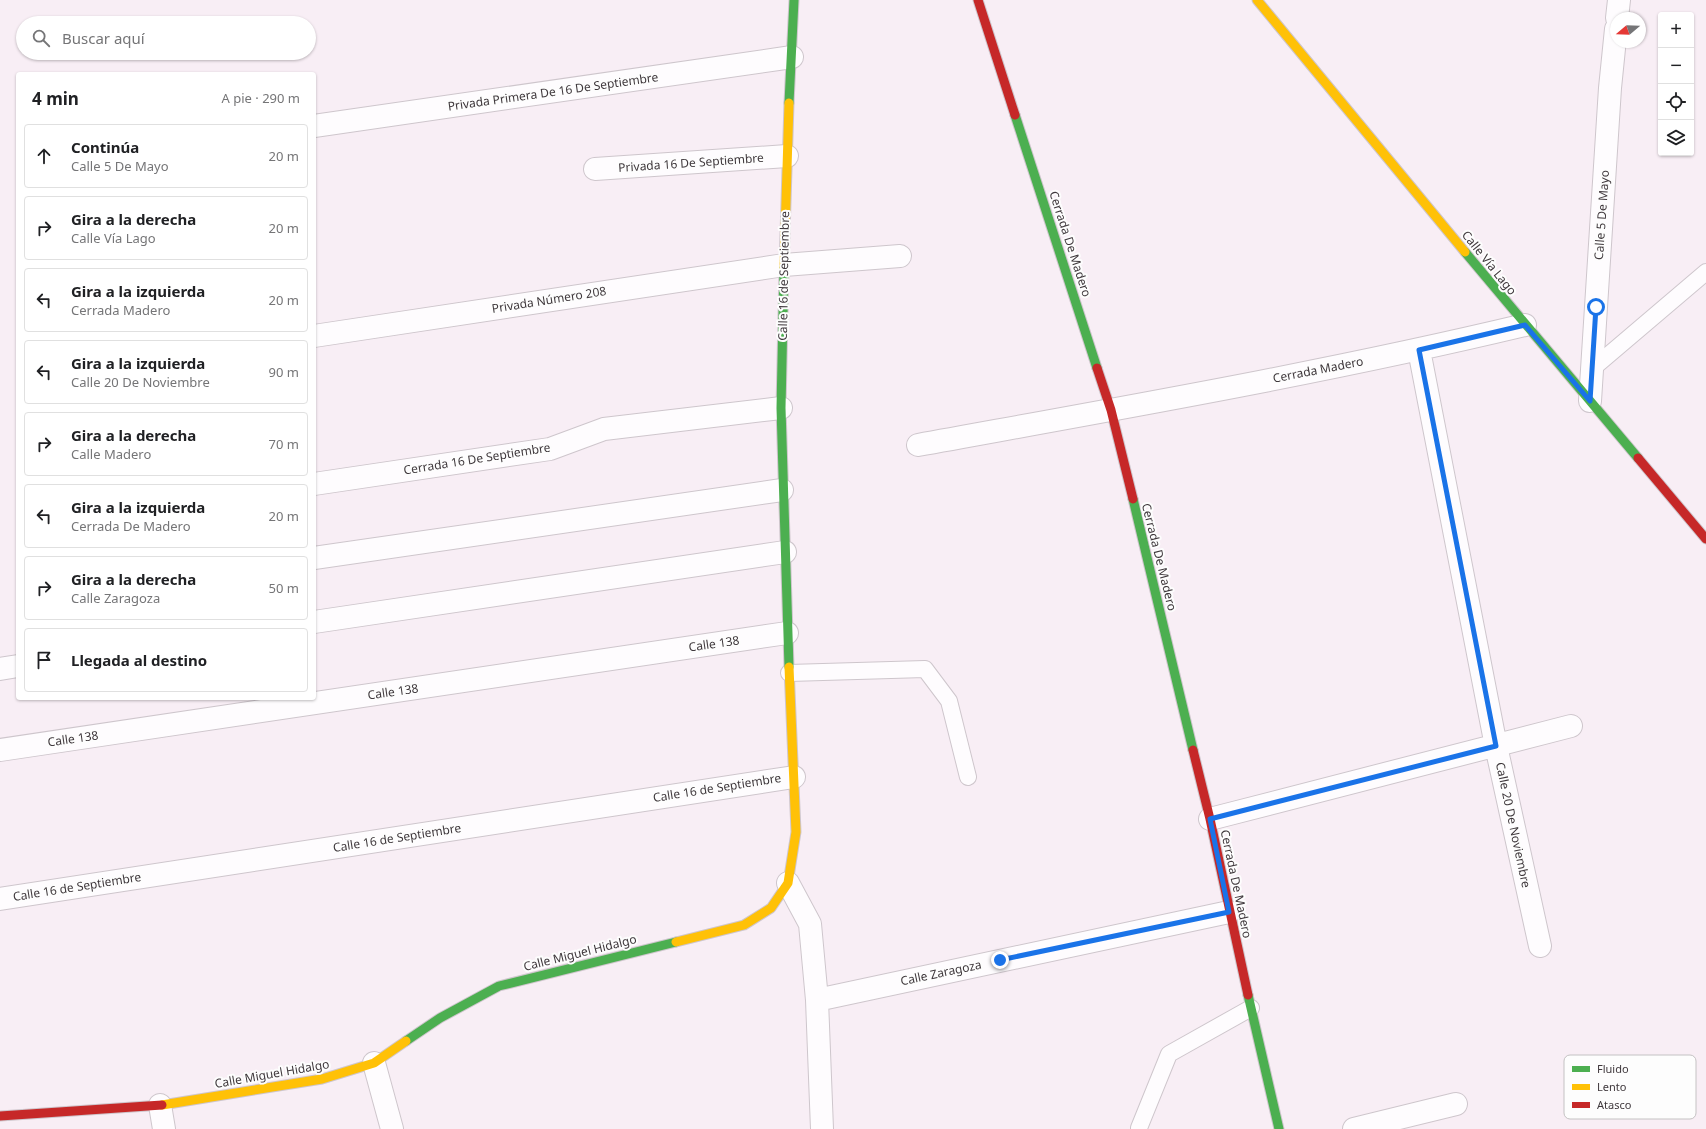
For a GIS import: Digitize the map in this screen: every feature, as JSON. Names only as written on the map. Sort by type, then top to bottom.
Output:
[{"type":"street","name":"Calle 16 de Septiembre","points":[[788,883],[796,832],[787,633],[781,408],[787,156],[794,0]]},
{"type":"street","name":"Cerrada De Madero","points":[[978,0],[1110,410],[1210,819],[1229,912],[1279,1129]]},
{"type":"street","name":"Calle Vía Lago","points":[[1257,0],[1525,325],[1706,539]]},
{"type":"street","points":[[1618,12],[1619,0]]},
{"type":"street","name":"Calle 5 De Mayo","points":[[1590,401],[1610,88],[1614,48]]},
{"type":"street","name":"Privada Primera De 16 De Septiembre","points":[[316,126],[792,57]]},
{"type":"street","name":"Privada 16 De Septiembre","points":[[595,169],[787,156]]},
{"type":"street","name":"Privada Número 208","points":[[316,336],[784,265],[900,256]]},
{"type":"street","name":"Cerrada Madero","points":[[918,445],[1110,410],[1419,350],[1525,325]]},
{"type":"street","name":"Calle 20 De Noviembre","points":[[1419,350],[1496,746],[1540,946]]},
{"type":"street","name":"Cerrada 16 De Septiembre","points":[[316,484],[550,448],[604,429],[781,408]]},
{"type":"street","points":[[316,558],[782,490]]},
{"type":"street","points":[[316,622],[785,552]]},
{"type":"street","name":"Calle 138","points":[[0,750],[787,633]]},
{"type":"street","points":[[0,669],[16,666]]},
{"type":"street","points":[[1210,819],[1571,726]]},
{"type":"street","name":"Calle 16 de Septiembre","points":[[0,899],[794,777]]},
{"type":"street","points":[[788,883],[810,924],[817,1000],[822,1129]]},
{"type":"street","name":"Calle Miguel Hidalgo","points":[[0,1116],[160,1105],[322,1079],[374,1063],[440,1018],[499,986],[744,925],[771,908],[788,883]]},
{"type":"street","name":"Calle Zaragoza","points":[[817,1000],[1229,912]]},
{"type":"street","points":[[374,1063],[392,1129]]},
{"type":"street","points":[[1354,1129],[1456,1104]]},
{"type":"street","points":[[160,1105],[164,1129]]},
{"type":"lane","points":[[1592,369],[1706,272]]},
{"type":"lane","points":[[789,672],[925,669],[949,701],[968,777]]},
{"type":"lane","points":[[1139,1128],[1169,1054],[1251,1008]]},
{"type":"traffic: fast","points":[[789,103],[794,0]]},
{"type":"traffic: fast","points":[[1015,115],[1097,368]]},
{"type":"traffic: fast","points":[[1465,252],[1638,458]]},
{"type":"traffic: fast","points":[[784,268],[781,408],[789,667]]},
{"type":"traffic: fast","points":[[1133,499],[1193,750]]},
{"type":"traffic: fast","points":[[406,1041],[440,1018],[499,986],[676,942]]},
{"type":"traffic: fast","points":[[1248,995],[1279,1129]]},
{"type":"traffic: slow","points":[[1257,0],[1465,252]]},
{"type":"traffic: slow","points":[[784,268],[789,103]]},
{"type":"traffic: slow","points":[[676,942],[744,925],[771,908],[788,883],[796,832],[789,667]]},
{"type":"traffic: slow","points":[[162,1105],[322,1079],[374,1063],[406,1041]]},
{"type":"traffic: jam","points":[[978,0],[1015,115]]},
{"type":"traffic: jam","points":[[1097,368],[1111,410],[1133,499]]},
{"type":"traffic: jam","points":[[1638,458],[1706,539]]},
{"type":"traffic: jam","points":[[1193,750],[1210,819],[1248,995]]},
{"type":"traffic: jam","points":[[0,1116],[162,1105]]},
{"type":"route","points":[[1000,960],[1229,912],[1210,819],[1496,746],[1419,350],[1525,325],[1590,401],[1596,307]]}]
